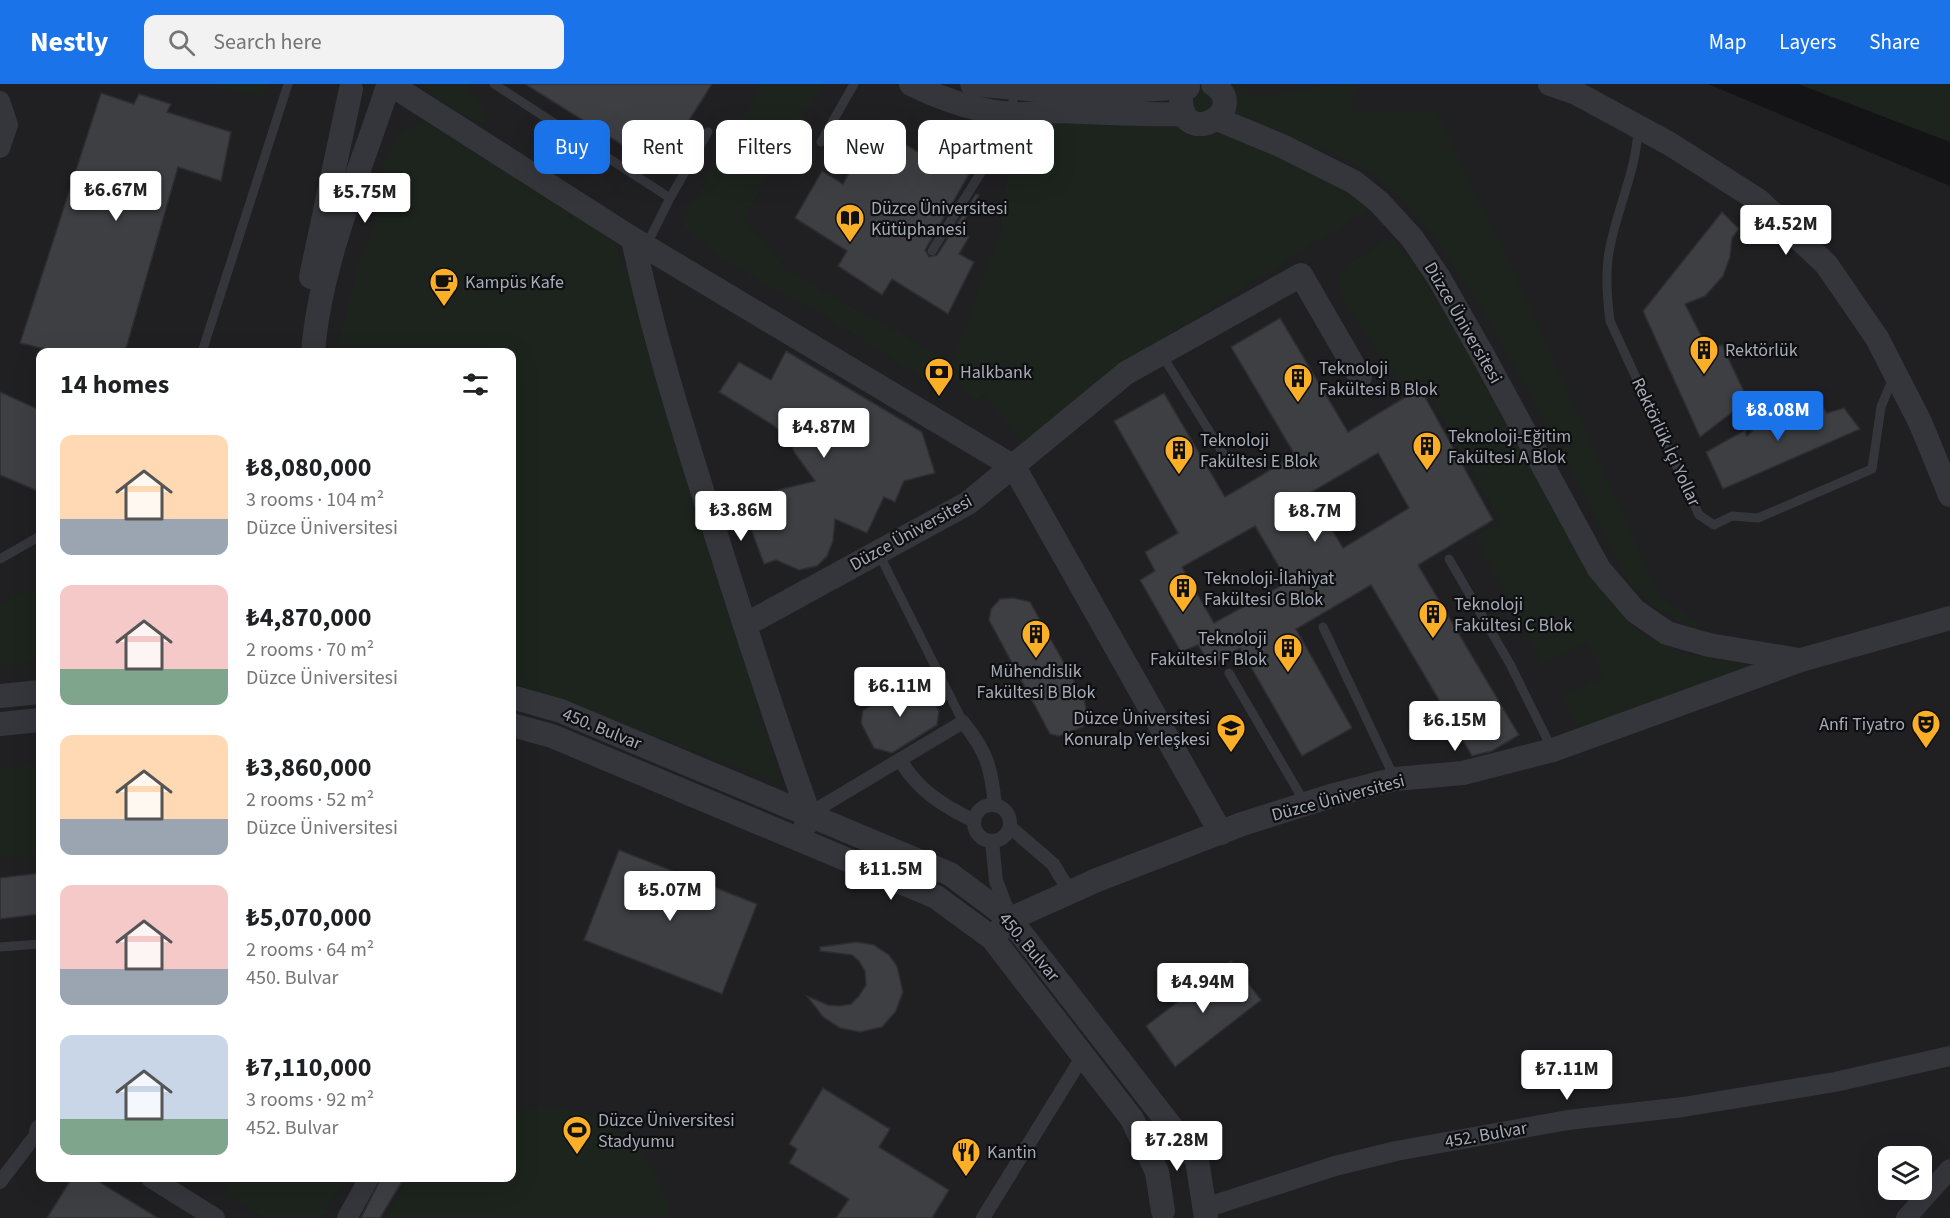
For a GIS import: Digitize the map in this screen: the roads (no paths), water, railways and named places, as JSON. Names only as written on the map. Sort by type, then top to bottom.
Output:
[{"type":"street","points":[[911,84],[938,98],[977,109],[1012,114],[1060,111],[1136,115],[1184,114],[1196,123],[1210,123],[1222,113],[1224,98],[1219,85]]},
{"type":"street","points":[[972,84],[1081,94],[1190,85]]},
{"type":"street","points":[[1550,84],[1576,93],[1670,144],[1758,200],[1826,264],[1877,338],[1920,422],[1950,495]]},
{"type":"street","points":[[1184,114],[1181,100],[1190,85]]},
{"type":"street","points":[[350,86],[360,97],[372,99],[389,86]]},
{"type":"street","points":[[300,348],[302,321],[350,86]]},
{"type":"street","points":[[389,86],[639,243],[1014,467],[1221,832]]},
{"type":"street","points":[[313,348],[315,326],[327,269],[389,86]]},
{"type":"street","points":[[0,101],[8,124],[0,148]]},
{"type":"street","name":"Düzce Üniversitesi","points":[[1217,119],[1281,146],[1354,182],[1379,202],[1412,238],[1439,278],[1485,359],[1599,569],[1635,611],[1667,633],[1709,645],[1801,660]]},
{"type":"street","points":[[639,243],[641,278],[687,442],[781,738],[809,814],[801,840]]},
{"type":"street","name":"Düzce Üniversitesi","points":[[745,625],[968,503],[1125,373],[1301,275],[1360,377]]},
{"type":"street","name":"Düzce Üniversitesi","points":[[992,938],[1010,919],[1070,892],[1221,832],[1306,804],[1395,779],[1462,773],[1553,750],[1801,660],[1950,618]]},
{"type":"street","points":[[0,696],[36,692]]},
{"type":"street","name":"450. Bulvar","points":[[516,698],[561,711],[950,874],[1010,919],[1197,1160],[1206,1215]]},
{"type":"street","points":[[0,724],[36,720]]},
{"type":"street","points":[[809,814],[963,722],[981,744],[992,772],[995,805]]},
{"type":"street","name":"450. Bulvar","points":[[516,726],[552,736],[936,897],[992,938],[1132,1119],[1157,1172],[1163,1215]]},
{"type":"street","points":[[900,760],[912,780],[936,800],[974,821]]},
{"type":"street","points":[[995,805],[1006,810],[1010,827],[1003,837],[992,841],[986,840],[977,832],[974,821],[979,810],[995,805]]},
{"type":"street","points":[[1010,827],[1053,864],[1070,892]]},
{"type":"street","points":[[992,841],[996,881],[1010,919]]},
{"type":"street","points":[[983,1218],[1083,1056]]},
{"type":"street","name":"452. Bulvar","points":[[1206,1215],[1335,1166],[1396,1151],[1568,1120],[1683,1107],[1835,1082],[1950,1056]]},
{"type":"street","points":[[0,1182],[36,1135]]},
{"type":"street","points":[[1906,1218],[1950,1169]]},
{"type":"street","points":[[157,1182],[215,1218]]},
{"type":"street","points":[[347,1218],[367,1182]]},
{"type":"street","points":[[1163,1215],[1169,1199],[1182,1193],[1196,1196],[1206,1215]]},
{"type":"lane","points":[[203,348],[288,84]]},
{"type":"lane","points":[[494,84],[670,198]]},
{"type":"lane","points":[[821,142],[854,84]]},
{"type":"lane","points":[[932,251],[998,145],[1012,114],[1012,86]]},
{"type":"lane","name":"Rektörlük İçi Yollar","points":[[1638,127],[1637,149],[1609,253],[1606,290],[1610,321],[1699,515],[1714,525],[1732,516],[1758,518],[1872,469],[1881,407],[1895,373]]},
{"type":"lane","points":[[639,243],[670,198],[708,132]]},
{"type":"lane","points":[[1161,353],[1226,458]]},
{"type":"lane","points":[[0,560],[36,538]]},
{"type":"lane","points":[[878,552],[963,722]]},
{"type":"lane","points":[[1449,559],[1510,664],[1553,750]]},
{"type":"lane","points":[[1323,627],[1395,779]]},
{"type":"lane","points":[[1229,673],[1306,804]]},
{"type":"lane","points":[[0,947],[36,944]]},
{"type":"place","name":"Düzce Üniversitesi Kütüphanesi","points":[[850,244]]},
{"type":"place","name":"Kampüs Kafe","points":[[444,308]]},
{"type":"place","name":"Rektörlük","points":[[1704,376]]},
{"type":"place","name":"Halkbank","points":[[939,398]]},
{"type":"place","name":"Teknoloji Fakültesi B Blok","points":[[1298,404]]},
{"type":"place","name":"Teknoloji-Eğitim Fakültesi A Blok","points":[[1427,472]]},
{"type":"place","name":"Teknoloji Fakültesi E Blok","points":[[1179,476]]},
{"type":"place","name":"Teknoloji-İlahiyat Fakültesi G Blok","points":[[1183,614]]},
{"type":"place","name":"Teknoloji Fakültesi C Blok","points":[[1433,640]]},
{"type":"place","name":"Mühendislik Fakültesi B Blok","points":[[1036,660]]},
{"type":"place","name":"Teknoloji Fakültesi F Blok","points":[[1288,674]]},
{"type":"place","name":"Anfi Tiyatro","points":[[1926,750]]},
{"type":"place","name":"Düzce Üniversitesi Konuralp Yerleşkesi","points":[[1231,754]]},
{"type":"place","name":"Düzce Üniversitesi Stadyumu","points":[[577,1156]]},
{"type":"place","name":"Kantin","points":[[966,1178]]}]
